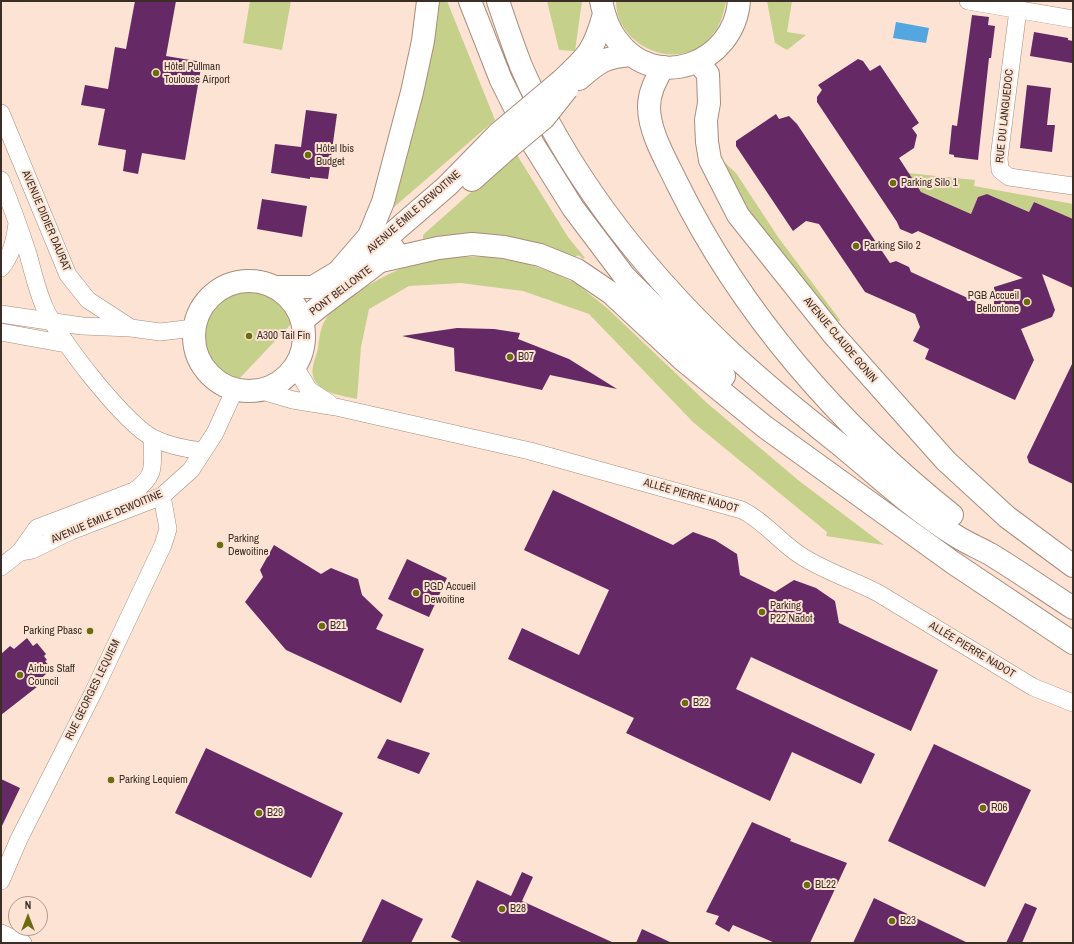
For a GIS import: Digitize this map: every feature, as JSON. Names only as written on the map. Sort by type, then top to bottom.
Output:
[{"type":"main road","points":[[338,272],[369,236],[383,202],[412,92],[423,41],[428,1]]},
{"type":"main road","points":[[470,1],[501,80],[533,144],[573,208],[625,277],[710,363],[779,427],[857,492]]},
{"type":"main road","points":[[498,1],[521,65],[552,129],[595,197],[645,264],[685,307],[728,350],[785,400],[890,487],[956,536],[988,553],[1073,608]]},
{"type":"main road","points":[[602,7],[609,29],[617,41],[632,55],[640,60],[663,67],[681,67],[698,62],[716,51],[729,36],[738,15],[739,1]]},
{"type":"main road","points":[[504,141],[544,118],[564,85],[594,46],[602,7]]},
{"type":"main road","points":[[564,85],[600,62],[613,57],[632,55]]},
{"type":"main road","name":"AVENUE CLAUDE GONIN","points":[[698,62],[708,74],[710,103],[706,120],[710,160],[738,215],[833,334],[946,461],[1007,517],[1073,566]]},
{"type":"main road","points":[[663,67],[650,94],[650,118],[671,169],[716,254],[780,344],[832,406],[861,437],[908,481],[969,529],[988,553]]},
{"type":"main road","name":"AVENUE ÉMILE DEWOITINE","points":[[276,287],[313,286],[338,272],[381,243],[447,186],[504,141]]},
{"type":"main road","name":"AVENUE ÉMILE DEWOITINE","points":[[381,261],[504,141]]},
{"type":"main road","points":[[381,261],[438,248],[472,244],[504,247],[540,255],[577,270],[610,293],[683,360],[765,427],[952,562],[1073,643]]},
{"type":"main road","name":"PONT BELLONTE","points":[[302,321],[323,303],[381,261]]},
{"type":"main road","points":[[242,281],[257,281],[276,287],[295,305],[302,321],[304,345],[295,367],[284,378],[272,386],[259,390],[235,389],[220,383],[208,373],[199,359],[194,344],[194,328],[198,313],[207,300],[218,290],[242,281]]},
{"type":"street","points":[[968,1],[1073,19]]},
{"type":"street","name":"RUE DU LANGUEDOC","points":[[1018,10],[999,158],[1000,170],[1009,177],[1073,186]]},
{"type":"street","name":"AVENUE DIDIER DAURAT","points":[[1,113],[68,275],[88,300],[131,328]]},
{"type":"street","points":[[1,180],[17,220],[44,305],[51,322],[66,344],[118,407],[137,426],[152,438],[182,449],[203,451]]},
{"type":"street","points":[[1,268],[6,263],[15,239],[17,220]]},
{"type":"street","name":"AVENUE DIDIER DAURAT","points":[[1,314],[51,322],[97,327],[131,328],[160,332],[194,328]]},
{"type":"street","points":[[1,332],[66,344]]},
{"type":"street","name":"ALLÉE PIERRE NADOT","points":[[295,367],[309,390],[336,407]]},
{"type":"street","name":"AVENUE ÉMILE DEWOITINE","points":[[20,552],[32,550],[71,531],[162,496],[190,470],[203,451],[215,433],[235,389]]},
{"type":"street","name":"ALLÉE PIERRE NADOT","points":[[259,390],[292,400],[336,407],[530,451],[742,510],[757,517],[776,534],[783,543],[813,563],[831,573],[863,585],[878,593],[1033,687],[1073,703]]},
{"type":"street","name":"AVENUE ÉMILE DEWOITINE","points":[[1,567],[20,552],[37,528],[134,491],[146,482],[153,467],[152,438]]},
{"type":"street","name":"RUE GEORGES LEQUIEM","points":[[1,881],[19,839],[92,693],[163,545],[168,529],[162,496]]},
{"type":"street","points":[[1,933],[23,943]]},
{"type":"green space","points":[[250,1],[291,1],[282,50],[243,43]]},
{"type":"green space","points":[[436,1],[447,1],[495,120],[387,213]]},
{"type":"green space","points":[[547,1],[582,1],[575,51],[559,50]]},
{"type":"green space","points":[[616,1],[726,2],[718,27],[699,47],[684,53],[668,54],[653,51],[638,43],[627,32],[619,18]]},
{"type":"green space","points":[[767,1],[792,1],[787,32],[806,35],[787,50],[775,43]]},
{"type":"green space","points":[[517,155],[568,237],[585,258],[583,259],[578,255],[574,258],[434,238],[423,239],[423,235],[507,160]]},
{"type":"green space","points":[[723,161],[736,173],[778,237],[840,320],[838,322],[753,218],[738,194]]},
{"type":"green space","points":[[908,173],[975,180],[974,186],[1073,204],[1073,219],[1034,202],[1029,212],[987,194],[978,197],[971,214],[921,192]]},
{"type":"green space","points":[[491,257],[525,263],[554,273],[577,284],[607,308],[707,403],[798,480],[884,545],[826,536],[827,532],[694,423],[589,314],[523,291],[461,283],[409,286],[369,309],[361,347],[357,399],[326,391],[315,382],[313,366],[322,328],[325,320],[332,311],[331,309],[366,287],[405,267],[430,259]]},
{"type":"green space","points":[[251,290],[265,294],[277,300],[290,315],[293,322],[237,381],[221,372],[210,360],[206,351],[204,331],[210,312],[216,304],[231,295]]},
{"type":"water","points":[[896,22],[929,28],[926,43],[893,38]]},
{"type":"building","name":"Hôtel Pullman Toulouse Airport","points":[[135,1],[176,1],[166,56],[202,62],[185,160],[142,153],[138,174],[123,171],[126,150],[98,145],[105,109],[81,105],[85,85],[108,89],[115,47],[126,49]]},
{"type":"building","points":[[972,15],[989,17],[988,25],[995,26],[991,58],[989,58],[978,160],[954,157],[954,155],[949,154],[952,125],[957,126]]},
{"type":"building","points":[[1034,32],[1068,38],[1068,40],[1073,41],[1072,63],[1030,56]]},
{"type":"building","points":[[858,59],[863,61],[870,71],[880,65],[919,123],[912,128],[917,135],[914,148],[899,158],[921,192],[971,214],[978,197],[987,194],[1029,212],[1034,202],[1073,219],[1073,288],[1042,274],[1055,310],[1052,317],[1021,329],[1034,360],[1015,400],[925,359],[929,349],[913,341],[920,327],[915,314],[865,292],[819,224],[806,221],[793,231],[736,146],[736,141],[776,114],[779,119],[789,116],[797,124],[890,263],[896,261],[909,267],[911,272],[994,310],[994,287],[1023,278],[918,231],[912,234],[900,229],[897,222],[817,102],[817,97],[822,90],[818,85]]},
{"type":"building","points":[[1027,85],[1051,88],[1047,125],[1055,125],[1052,152],[1020,148]]},
{"type":"building","points":[[306,110],[337,114],[328,179],[310,177],[310,179],[271,173],[275,144],[301,147]]},
{"type":"building","points":[[262,199],[307,206],[302,237],[257,229]]},
{"type":"building","name":"B07","points":[[457,328],[494,329],[520,333],[518,339],[569,359],[617,389],[550,375],[542,390],[455,371],[454,348],[402,336]]},
{"type":"building","points":[[1073,362],[1073,484],[1029,463],[1027,457]]},
{"type":"building","points":[[553,490],[673,545],[693,532],[715,540],[737,554],[740,575],[775,592],[794,580],[816,588],[835,601],[839,623],[938,670],[911,731],[751,657],[736,689],[875,754],[861,784],[792,752],[770,801],[626,733],[634,718],[508,659],[522,628],[579,655],[609,590],[524,550]]},
{"type":"building","name":"B21","points":[[274,545],[321,574],[331,568],[358,579],[362,595],[383,615],[376,629],[424,649],[401,703],[286,650],[245,602],[263,577],[260,570]]},
{"type":"building","name":"PGD Accueil Dewoitine","points":[[407,559],[447,578],[429,617],[388,599]]},
{"type":"building","name":"Airbus Staff Council","points":[[27,638],[33,646],[37,643],[46,654],[44,656],[47,660],[45,661],[52,669],[39,680],[42,683],[1,715],[1,654],[10,646],[14,649]]},
{"type":"building","points":[[387,739],[430,753],[419,774],[377,758]]},
{"type":"building","name":"R06","points":[[934,744],[1031,790],[985,887],[888,841]]},
{"type":"building","name":"B29","points":[[206,748],[343,813],[311,878],[175,813]]},
{"type":"building","points":[[1,779],[20,788],[1,828]]},
{"type":"building","name":"BL22","points":[[752,822],[791,839],[790,841],[847,863],[810,943],[775,943],[733,925],[729,932],[715,924],[719,916],[706,912]]},
{"type":"building","name":"B28","points":[[522,872],[533,877],[522,901],[614,943],[463,943],[451,937],[477,880],[511,896]]},
{"type":"building","name":"B23","points":[[874,898],[968,943],[853,943]]},
{"type":"building","points":[[382,899],[423,919],[411,943],[361,943]]},
{"type":"building","points":[[1025,903],[1037,908],[1022,943],[1006,943]]},
{"type":"building","points":[[642,929],[672,943],[636,943]]},
{"type":"place","name":"Hôtel Pullman Toulouse Airport","points":[[156,73]]},
{"type":"place","name":"Hôtel Ibis Budget","points":[[308,155]]},
{"type":"place","name":"Parking Silo 1","points":[[893,183]]},
{"type":"place","name":"Parking Silo 2","points":[[856,246]]},
{"type":"place","name":"PGB Accueil Bellontone","points":[[1027,302]]},
{"type":"place","name":"A300 Tail Fin","points":[[249,336]]},
{"type":"place","name":"B07","points":[[510,357]]},
{"type":"place","name":"Parking Dewoitine","points":[[220,545]]},
{"type":"place","name":"PGD Accueil Dewoitine","points":[[416,593]]},
{"type":"place","name":"Parking P22 Nadot","points":[[762,612]]},
{"type":"place","name":"B21","points":[[322,626]]},
{"type":"place","name":"Parking Pbasc","points":[[90,631]]},
{"type":"place","name":"Airbus Staff Council","points":[[20,675]]},
{"type":"place","name":"B22","points":[[685,703]]},
{"type":"place","name":"Parking Lequiem","points":[[111,780]]},
{"type":"place","name":"R06","points":[[983,808]]},
{"type":"place","name":"B29","points":[[259,813]]},
{"type":"place","name":"BL22","points":[[807,885]]},
{"type":"place","name":"B28","points":[[502,909]]},
{"type":"place","name":"B23","points":[[892,921]]}]
